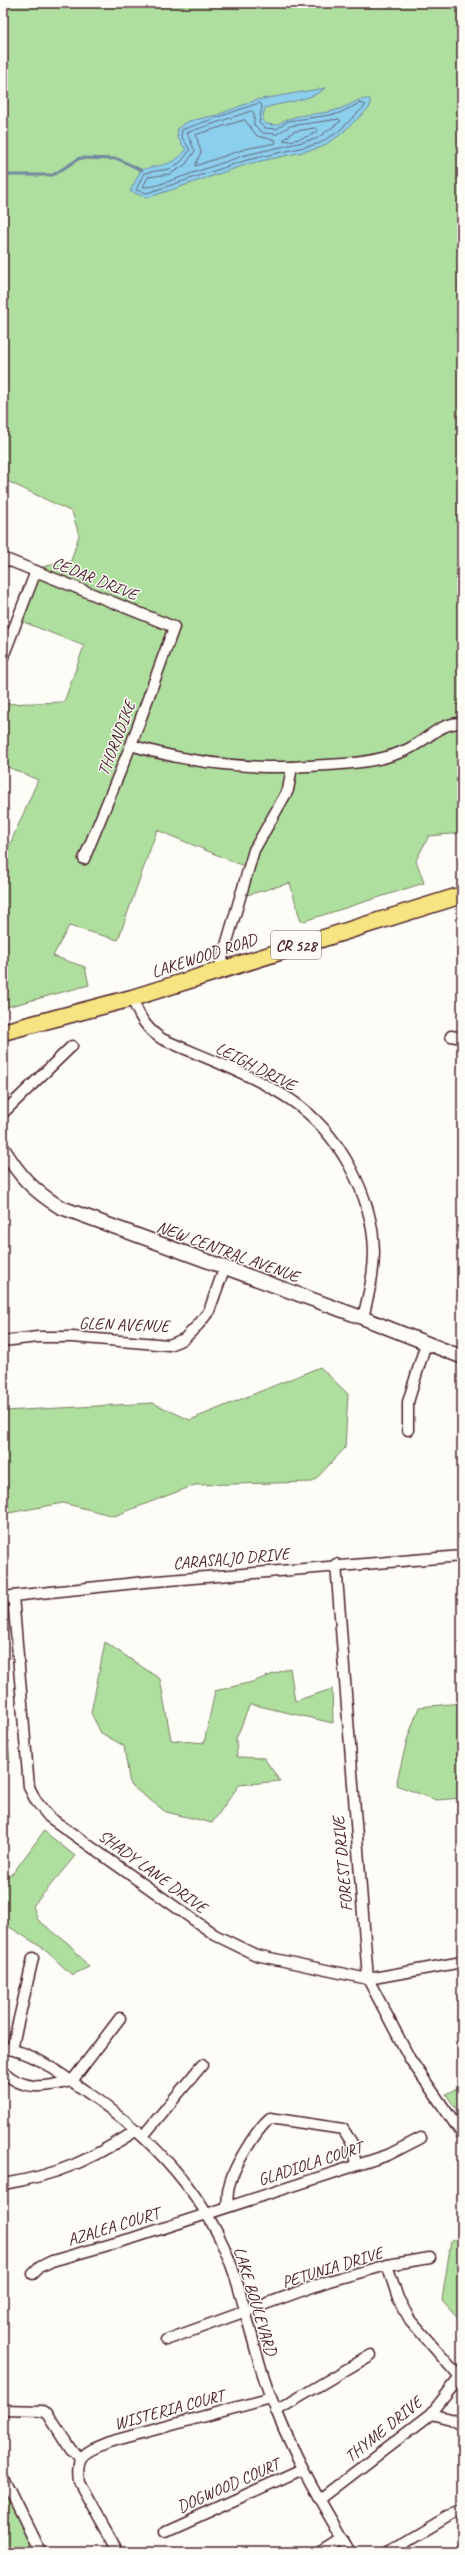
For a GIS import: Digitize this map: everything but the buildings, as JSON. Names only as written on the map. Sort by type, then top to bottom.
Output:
[{"type":"main road","name":"LAKEWOOD ROAD","points":[[3,1032],[132,998],[219,969],[462,895]]},
{"type":"street","name":"CEDAR DRIVE","points":[[3,558],[174,627]]},
{"type":"street","points":[[3,657],[36,571]]},
{"type":"street","name":"THORNDIKE","points":[[84,859],[131,745],[174,627]]},
{"type":"street","points":[[131,745],[166,756],[206,763],[246,768],[292,767],[315,764],[372,761],[390,757],[415,745],[448,724],[462,723]]},
{"type":"street","points":[[219,969],[254,850],[288,790],[292,767]]},
{"type":"street","name":"LEIGH DRIVE","points":[[132,998],[138,1013],[151,1032],[162,1039],[266,1086],[292,1101],[319,1124],[337,1146],[359,1186],[373,1234],[373,1275],[363,1318]]},
{"type":"street","points":[[451,1036],[462,1038]]},
{"type":"street","points":[[3,1113],[72,1046]]},
{"type":"street","name":"NEW CENTRAL AVENUE","points":[[3,1149],[20,1177],[38,1194],[60,1207],[363,1318],[462,1357]]},
{"type":"street","name":"GLEN AVENUE","points":[[3,1341],[51,1337],[168,1345],[184,1339],[200,1324],[209,1311],[224,1268]]},
{"type":"street","points":[[408,1430],[408,1402],[426,1343]]},
{"type":"street","name":"CARASALJO DRIVE","points":[[8,1597],[336,1564],[462,1556]]},
{"type":"street","name":"FOREST DRIVE","points":[[336,1564],[368,1979],[410,2059],[462,2134]]},
{"type":"street","name":"SHADY LANE DRIVE","points":[[8,1597],[29,1787],[36,1801],[49,1817],[215,1935],[242,1950],[285,1963],[368,1979],[462,1962]]},
{"type":"street","points":[[7,2049],[33,1958]]},
{"type":"street","points":[[3,2071],[18,2083],[30,2086],[44,2087],[72,2081],[120,2018]]},
{"type":"street","name":"LAKE BOULEVARD","points":[[7,2049],[28,2055],[72,2081],[140,2133],[167,2160],[206,2214],[216,2231],[234,2272],[245,2313],[276,2410],[303,2469],[350,2552]]},
{"type":"street","points":[[3,2184],[35,2179],[60,2172],[140,2133],[202,2065]]},
{"type":"street","points":[[227,2206],[229,2187],[233,2174],[263,2124],[270,2118],[343,2129],[352,2143],[356,2165]]},
{"type":"street","name":"GLADIOLA COURT","points":[[206,2214],[388,2155],[421,2138]]},
{"type":"street","name":"AZALEA COURT","points":[[33,2274],[40,2266],[52,2261],[133,2238],[206,2214]]},
{"type":"street","name":"PETUNIA DRIVE","points":[[166,2340],[245,2313],[329,2281],[387,2265],[430,2258]]},
{"type":"street","points":[[387,2265],[398,2298],[410,2320],[461,2378]]},
{"type":"street","points":[[276,2410],[371,2356]]},
{"type":"street","name":"THYME DRIVE","points":[[320,2499],[431,2414],[461,2378]]},
{"type":"street","name":"WISTERIA COURT","points":[[80,2457],[84,2452],[109,2442],[271,2398]]},
{"type":"street","points":[[3,2410],[42,2411],[48,2414],[71,2450],[80,2457],[77,2471],[79,2482],[118,2552]]},
{"type":"street","points":[[431,2414],[451,2419],[462,2425]]},
{"type":"street","name":"DOGWOOD COURT","points":[[166,2531],[303,2469]]},
{"type":"street","points":[[3,2477],[40,2552]]},
{"type":"street","points":[[388,2552],[448,2516],[462,2511]]},
{"type":"street","points":[[322,2552],[342,2539]]},
{"type":"green space","points":[[3,3],[462,3],[462,833],[429,836],[416,860],[424,883],[301,922],[290,883],[236,898],[246,867],[157,830],[118,940],[69,926],[53,956],[85,967],[89,985],[3,1008],[3,860],[38,780],[3,765],[3,704],[64,702],[84,646],[16,619],[37,568],[71,561],[79,535],[72,512],[3,479]]},
{"type":"green space","points":[[320,1367],[348,1394],[345,1448],[313,1482],[195,1485],[114,1516],[63,1503],[3,1514],[4,1411],[153,1403],[190,1420]]},
{"type":"green space","points":[[105,1642],[160,1679],[171,1740],[204,1743],[215,1691],[252,1682],[290,1668],[295,1701],[332,1689],[333,1723],[250,1704],[236,1739],[237,1757],[264,1758],[280,1781],[239,1785],[212,1823],[166,1812],[130,1785],[124,1746],[101,1733],[91,1713]]},
{"type":"green space","points":[[462,1703],[462,1798],[436,1800],[396,1785],[407,1740],[419,1707]]},
{"type":"green space","points":[[3,1721],[6,1721],[10,1762],[3,1763]]},
{"type":"green space","points":[[44,1831],[75,1856],[33,1906],[38,1920],[69,1944],[89,1967],[72,1975],[43,1948],[3,1923],[3,1878],[13,1873]]},
{"type":"green space","points":[[462,2085],[462,2118],[446,2094]]},
{"type":"green space","points":[[462,2236],[462,2322],[442,2300],[451,2241]]},
{"type":"green space","points":[[3,2477],[40,2552],[3,2552]]},
{"type":"water","points":[[325,88],[320,92],[306,98],[265,108],[262,120],[266,124],[277,125],[298,116],[341,109],[357,101],[370,99],[370,107],[340,135],[320,148],[248,164],[147,198],[130,191],[141,170],[165,164],[181,156],[186,150],[177,137],[178,128],[189,121],[217,115],[256,100]]},
{"type":"waterway","points":[[3,175],[53,175],[80,158],[118,159],[141,170]]}]
